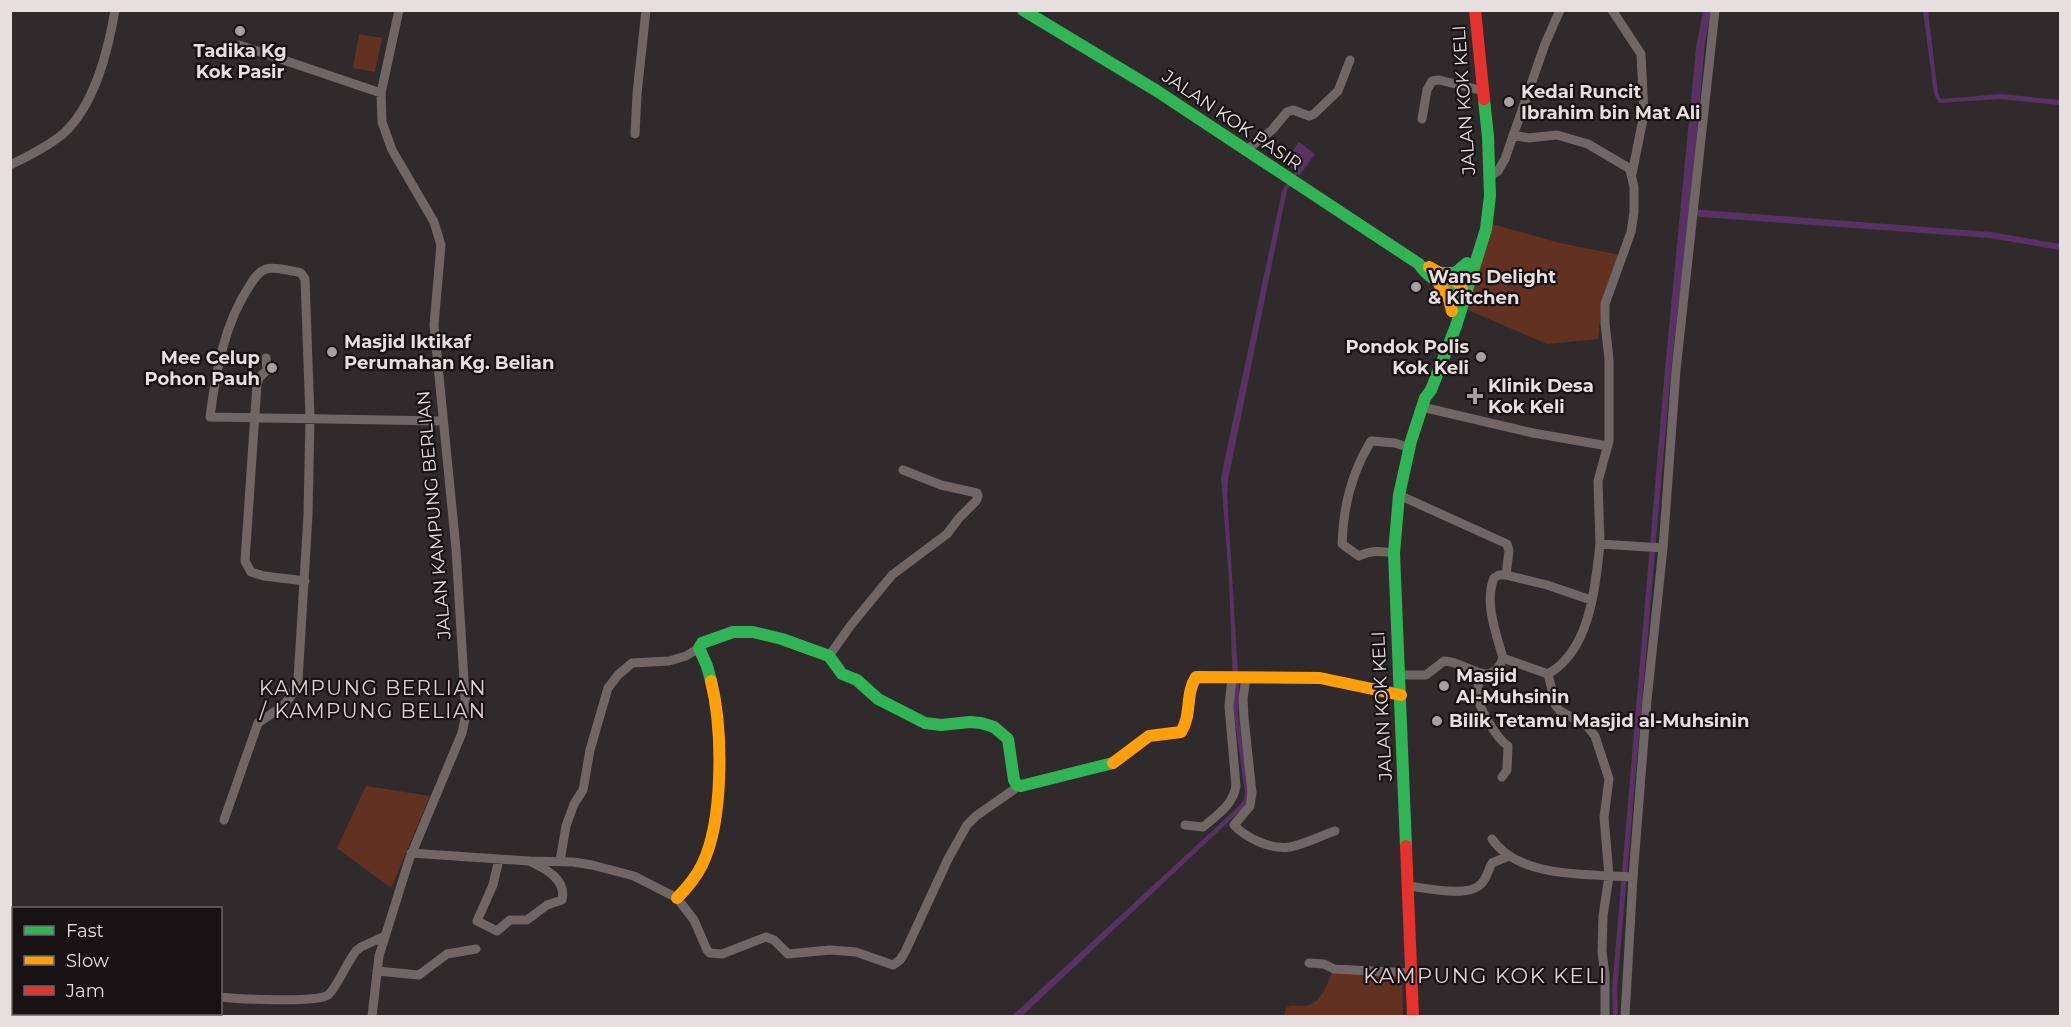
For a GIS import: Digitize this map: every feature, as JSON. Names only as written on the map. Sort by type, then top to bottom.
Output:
[{"type":"street","points":[[10,165],[36,153],[56,139],[64,133],[78,115],[103,66],[115,10]]},
{"type":"street","name":"JALAN KAMPUNG BERLIAN","points":[[372,1017],[377,971],[385,936],[411,853],[462,733],[466,714],[456,549],[434,325],[441,245],[435,222],[392,150],[382,122],[381,93],[399,10]]},
{"type":"street","points":[[635,134],[646,10]]},
{"type":"street","name":"JALAN KOK PASIR","points":[[1023,10],[1157,92],[1419,264],[1422,270],[1460,289]]},
{"type":"street","name":"JALAN KOK KELI","points":[[1413,1017],[1394,553],[1399,495],[1410,448],[1424,402],[1456,326],[1472,261],[1482,195],[1488,182],[1484,91],[1475,10]]},
{"type":"street","points":[[1488,182],[1500,168],[1545,44],[1560,10]]},
{"type":"street","points":[[1612,10],[1641,54],[1644,79],[1643,126],[1635,152],[1631,177]]},
{"type":"street","points":[[1626,1017],[1631,877],[1660,548],[1676,370],[1715,10]]},
{"type":"street","points":[[239,45],[381,93]]},
{"type":"street","points":[[1245,151],[1272,130],[1287,112],[1293,110],[1309,116],[1314,114],[1338,91],[1350,60]]},
{"type":"street","points":[[1422,119],[1427,90],[1432,81],[1439,80],[1484,91]]},
{"type":"street","points":[[1503,658],[1548,674],[1562,666],[1571,655],[1584,626],[1591,600],[1600,544],[1599,471],[1608,446],[1609,359],[1605,304],[1631,232],[1635,198],[1630,170],[1579,141],[1557,135],[1528,138],[1513,135]]},
{"type":"street","points":[[1452,311],[1448,295],[1437,276],[1455,273],[1472,261]]},
{"type":"street","name":"JALAN KOK KELI","points":[[1424,402],[1424,388],[1472,261]]},
{"type":"street","points":[[224,820],[258,723],[287,701],[298,680],[305,581],[310,418],[305,279],[298,272],[269,268],[258,274],[237,304],[226,334],[214,386],[210,417],[310,418],[442,421]]},
{"type":"street","points":[[1456,326],[1455,317],[1460,289]]},
{"type":"street","points":[[266,358],[267,370],[259,378],[257,384],[245,561],[251,572],[264,576],[305,581]]},
{"type":"street","points":[[1424,402],[1533,433],[1608,446]]},
{"type":"street","points":[[1394,553],[1378,550],[1359,556],[1353,553],[1342,544],[1344,518],[1350,489],[1371,441],[1395,443],[1410,448]]},
{"type":"street","points":[[829,656],[892,575],[947,534],[978,496],[977,493],[941,485],[903,470]]},
{"type":"street","points":[[1399,495],[1507,544],[1509,551],[1506,575]]},
{"type":"street","points":[[1600,544],[1660,548]]},
{"type":"street","points":[[1400,675],[1426,675],[1444,660],[1452,661],[1482,674],[1495,672],[1503,658],[1493,623],[1490,594],[1494,578],[1498,575],[1547,585],[1591,600]]},
{"type":"street","points":[[560,861],[566,826],[574,804],[583,790],[590,750],[608,688],[632,663],[669,661],[686,656],[699,648],[702,643],[733,632],[753,632],[783,639],[829,656],[842,674],[857,680],[878,699],[925,723],[941,726],[981,723],[994,728],[1003,734],[1010,744],[1014,780],[1019,786]]},
{"type":"street","points":[[677,898],[688,888],[707,853],[716,817],[718,730],[710,671],[699,648]]},
{"type":"street","points":[[1482,674],[1477,691],[1480,702],[1498,737],[1508,746],[1507,770],[1502,777]]},
{"type":"street","points":[[1548,674],[1556,706],[1564,714],[1586,725],[1595,736],[1609,779],[1604,817],[1614,876],[1603,916],[1605,1017]]},
{"type":"street","points":[[411,853],[560,861],[592,865],[634,876],[677,898],[694,920],[707,950],[714,954],[722,954],[766,937],[774,940],[788,954],[830,950],[847,951],[870,956],[893,965],[900,960],[948,859],[967,825],[976,816],[1019,786],[1110,765],[1149,736],[1181,732],[1187,723],[1190,693],[1196,677],[1328,678],[1401,695]]},
{"type":"street","points":[[1185,825],[1203,828],[1230,803],[1235,795],[1229,706],[1232,678]]},
{"type":"street","points":[[1246,678],[1244,708],[1252,793],[1250,806],[1234,825],[1248,837],[1277,847],[1290,847],[1335,831]]},
{"type":"street","points":[[1492,839],[1509,856],[1552,871],[1631,877]]},
{"type":"street","points":[[1408,886],[1459,891],[1472,890],[1483,882],[1492,863],[1509,856]]},
{"type":"street","points":[[499,859],[493,885],[477,921],[497,931],[510,920],[527,921],[547,905],[562,900],[563,892],[559,882],[546,869],[529,861]]},
{"type":"street","points":[[222,997],[259,1001],[323,997],[333,989],[356,951],[385,936]]},
{"type":"street","points":[[377,971],[419,975],[447,954],[476,949]]},
{"type":"street","points":[[1309,963],[1324,964],[1334,969],[1411,973]]},
{"type":"shaded area","points":[[1703,11],[1711,11],[1705,43],[1690,209],[1991,232],[2060,244],[2060,250],[1990,238],[1689,216],[1671,369],[1617,989],[1618,1016],[1613,1016],[1612,990],[1665,369],[1696,48]]},
{"type":"shaded area","points":[[1923,11],[1928,11],[1938,93],[1941,99],[2001,94],[2060,100],[2060,105],[2000,99],[1939,103],[1934,94]]},
{"type":"shaded area","points":[[359,34],[382,38],[375,72],[353,68]]},
{"type":"shaded area","points":[[1299,142],[1315,154],[1300,175],[1297,174],[1287,190],[1228,480],[1239,688],[1238,714],[1249,793],[1246,803],[1022,1016],[1012,1016],[1244,799],[1234,713],[1229,580],[1221,477],[1282,191],[1295,172],[1288,166],[1294,160],[1290,154]]},
{"type":"shaded area","points":[[1492,224],[1560,243],[1620,255],[1602,300],[1598,339],[1547,344],[1468,310]]},
{"type":"shaded area","points":[[366,786],[430,796],[391,888],[337,848]]},
{"type":"shaded area","points":[[1332,972],[1402,976],[1403,1016],[1284,1016],[1286,1008],[1305,1006],[1316,1001],[1323,993]]},
{"type":"traffic: fast","points":[[1023,10],[1157,91],[1419,264],[1441,284],[1457,293],[1462,290]]},
{"type":"traffic: fast","points":[[1406,846],[1394,553],[1399,495],[1411,441],[1425,398],[1431,390],[1456,326],[1486,229],[1490,196],[1484,99]]},
{"type":"traffic: fast","points":[[1441,273],[1455,273],[1467,263]]},
{"type":"traffic: fast","points":[[711,681],[699,648],[702,643],[733,632],[753,632],[782,639],[829,656],[842,674],[857,680],[878,699],[925,723],[941,725],[970,722],[994,727],[1008,739],[1014,780],[1017,785],[1021,786],[1113,763]]},
{"type":"traffic: slow","points":[[1429,267],[1460,284],[1462,290]]},
{"type":"traffic: slow","points":[[1440,286],[1448,295],[1452,311]]},
{"type":"traffic: slow","points":[[1113,763],[1149,736],[1181,732],[1196,677],[1320,678],[1401,695]]},
{"type":"traffic: slow","points":[[677,898],[702,865],[709,846],[718,800],[718,724],[711,681]]},
{"type":"traffic: jam","points":[[1475,10],[1484,99]]},
{"type":"traffic: jam","points":[[1406,846],[1413,1016]]},
{"type":"place","name":"Tadika Kg Kok Pasir","points":[[240,31]]},
{"type":"place","name":"Kedai Runcit Ibrahim bin Mat Ali","points":[[1509,102]]},
{"type":"place","name":"Wans Delight & Kitchen","points":[[1416,287]]},
{"type":"place","name":"Masjid Iktikaf Perumahan Kg. Belian","points":[[332,352]]},
{"type":"place","name":"Pondok Polis Kok Keli","points":[[1481,357]]},
{"type":"place","name":"Mee Celup Pohon Pauh","points":[[272,368]]},
{"type":"place","name":"Klinik Desa Kok Keli","points":[[1475,396]]},
{"type":"place","name":"Masjid Al-Muhsinin","points":[[1444,686]]},
{"type":"place","name":"Bilik Tetamu Masjid al-Muhsinin","points":[[1437,721]]},
{"type":"district","name":"KAMPUNG BERLIAN / KAMPUNG BELIAN","points":[[373,700]]},
{"type":"district","name":"KAMPUNG KOK KELI","points":[[1485,976]]}]
